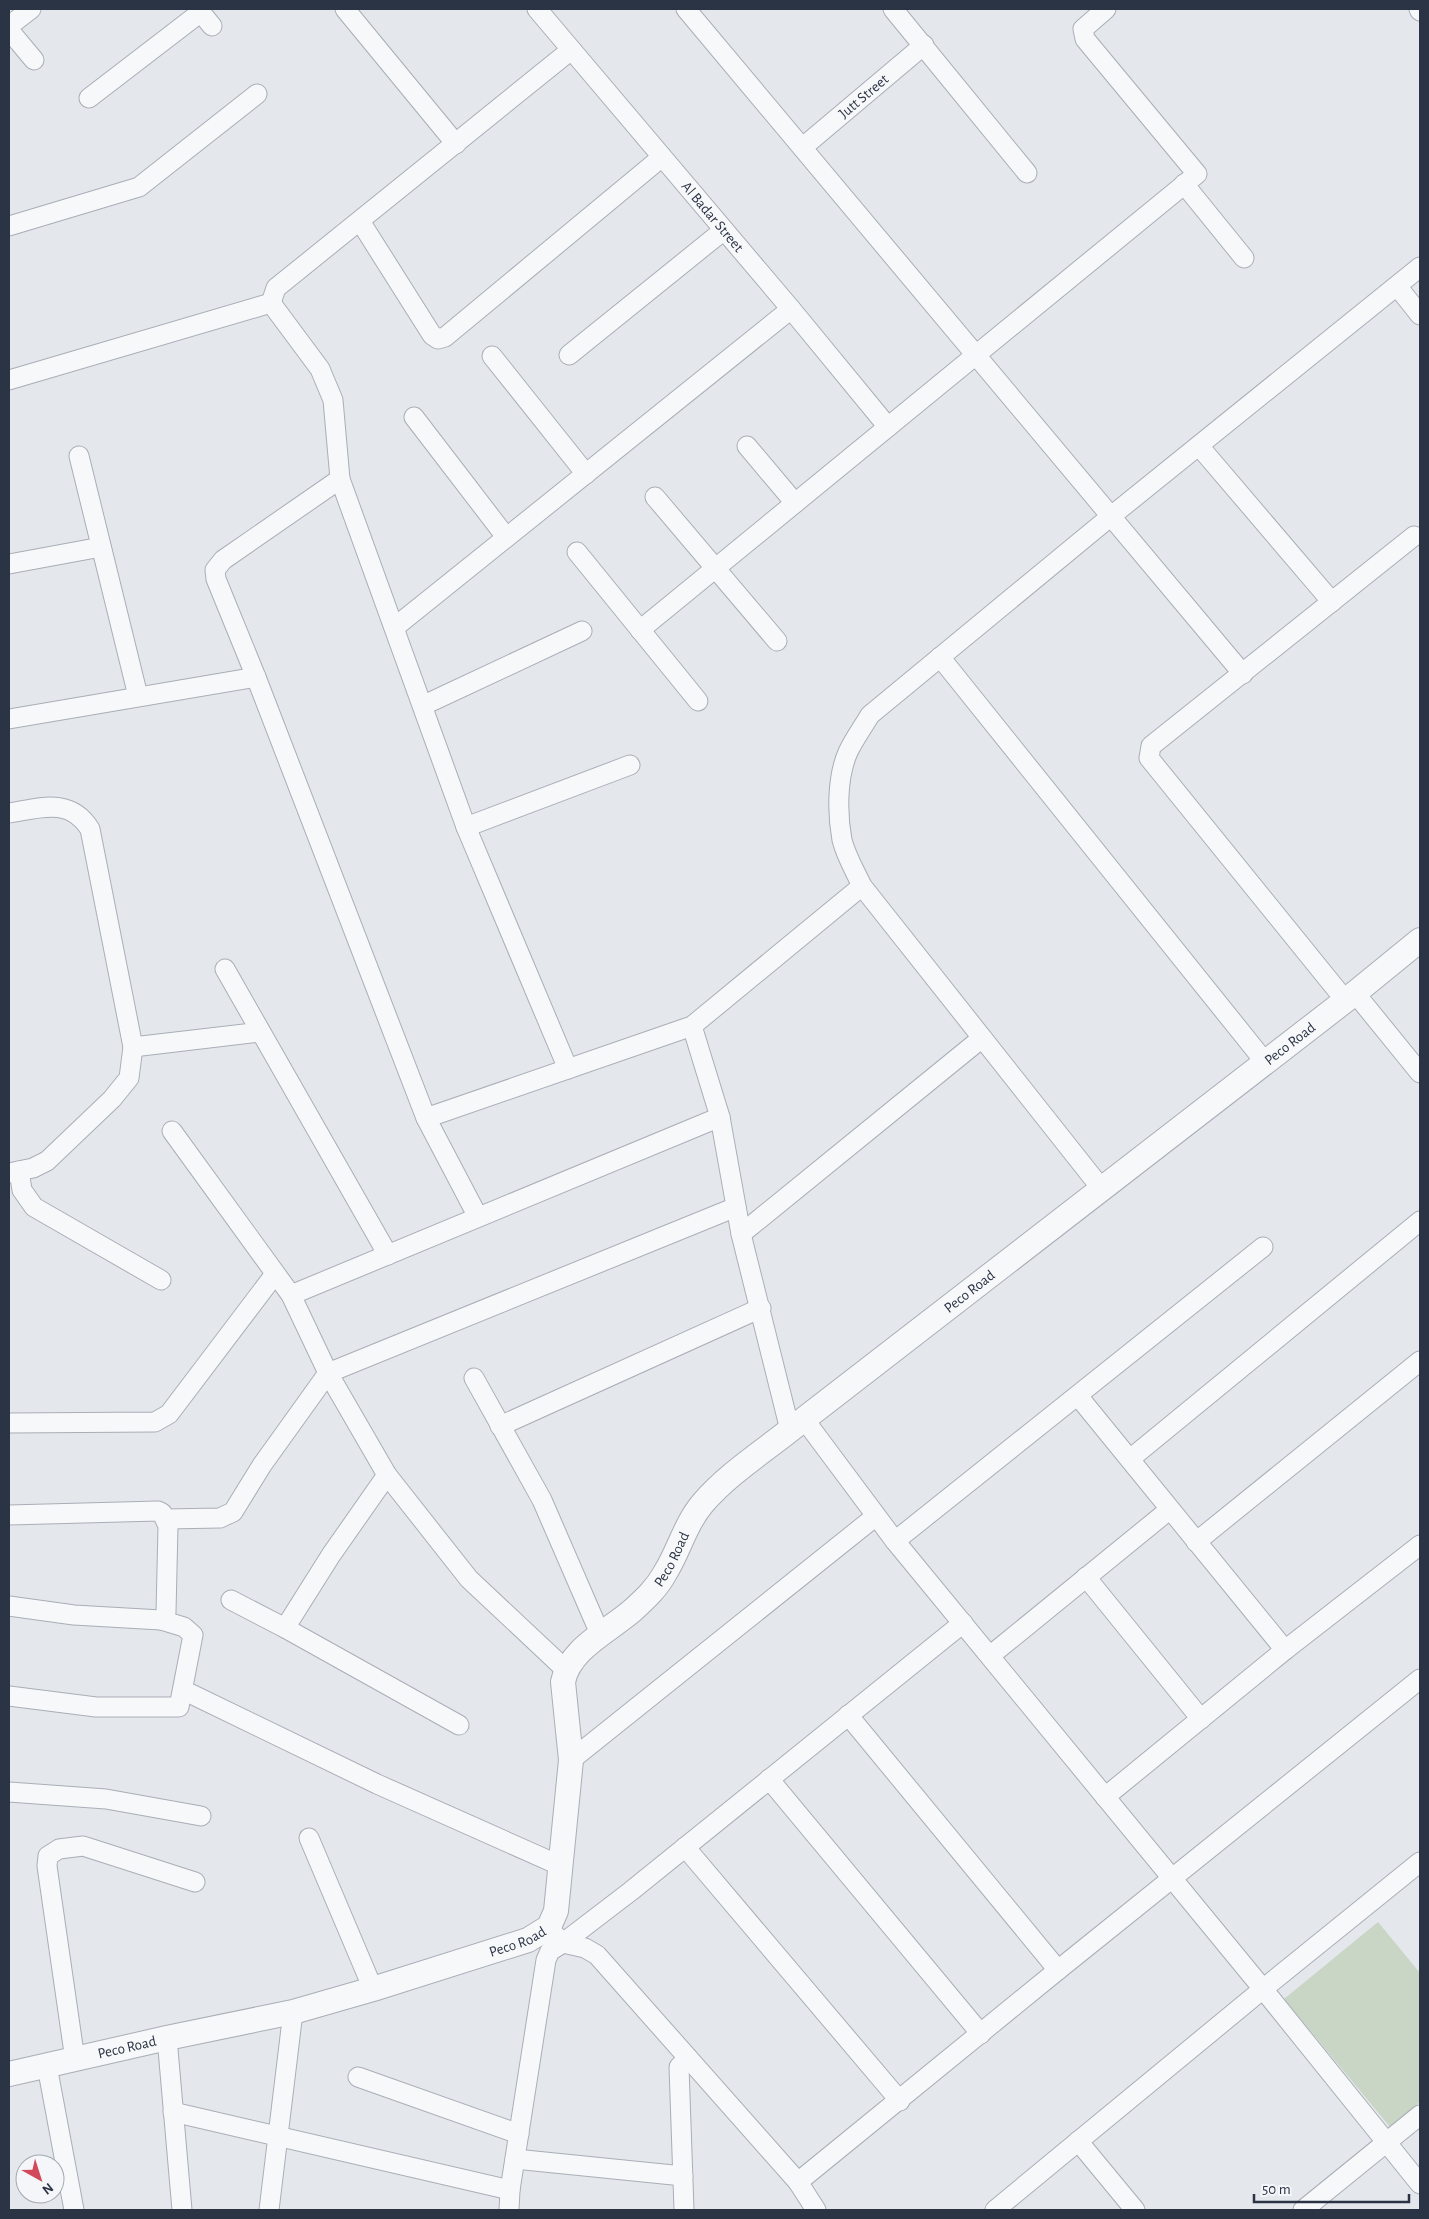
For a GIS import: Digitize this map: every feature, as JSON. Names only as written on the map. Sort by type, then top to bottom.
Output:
[{"type":"street","points":[[9,26],[31,9]]},
{"type":"street","points":[[344,9],[456,144]]},
{"type":"street","name":"Al Badar Street","points":[[537,9],[791,309],[888,427]]},
{"type":"street","points":[[686,9],[1110,517],[1244,674]]},
{"type":"street","points":[[893,9],[1027,173]]},
{"type":"street","points":[[640,630],[1197,174],[1085,39],[1083,29],[1106,9]]},
{"type":"street","points":[[89,98],[204,16]]},
{"type":"street","points":[[9,30],[34,60]]},
{"type":"street","name":"Jutt Street","points":[[803,147],[924,45]]},
{"type":"street","points":[[271,303],[276,288],[571,50]]},
{"type":"street","points":[[9,226],[139,187],[257,94]]},
{"type":"street","points":[[360,221],[432,335],[438,338],[446,337],[662,157]]},
{"type":"street","points":[[1184,184],[1244,258]]},
{"type":"street","points":[[569,356],[724,230]]},
{"type":"street","points":[[1101,1188],[862,886],[850,863],[842,841],[840,816],[843,768],[848,752],[870,715],[1110,517],[1420,267]]},
{"type":"street","points":[[1397,286],[1420,315]]},
{"type":"street","points":[[9,380],[271,303]]},
{"type":"street","points":[[271,303],[320,368],[333,400],[340,479],[424,705],[466,827],[568,1069]]},
{"type":"street","points":[[395,627],[791,309]]},
{"type":"street","points":[[492,356],[586,474]]},
{"type":"street","points":[[414,417],[506,538]]},
{"type":"street","points":[[747,446],[795,503]]},
{"type":"street","points":[[1199,446],[1332,602]]},
{"type":"street","points":[[79,456],[138,696]]},
{"type":"street","points":[[340,479],[223,560],[215,570],[216,579],[256,677],[426,1118],[478,1217]]},
{"type":"street","points":[[655,497],[714,569],[777,641]]},
{"type":"street","points":[[1414,536],[1244,674],[1151,746],[1149,758],[1350,997],[1420,1073]]},
{"type":"street","points":[[9,564],[101,547]]},
{"type":"street","points":[[577,552],[698,701]]},
{"type":"street","points":[[424,705],[582,631]]},
{"type":"street","points":[[940,657],[1265,1062]]},
{"type":"street","points":[[9,719],[256,677]]},
{"type":"street","points":[[466,827],[630,765]]},
{"type":"street","points":[[9,813],[56,806],[70,810],[82,817],[90,829],[133,1047],[129,1078],[116,1094],[47,1161],[33,1168],[14,1172],[22,1190],[34,1207],[161,1280]]},
{"type":"street","points":[[426,1118],[692,1026],[862,886]]},
{"type":"street","name":"Peco Road","points":[[9,2074],[292,2012],[373,1989],[528,1940],[556,1935],[556,1911],[571,1760],[564,1682],[566,1670],[572,1660],[652,1592],[665,1573],[689,1523],[702,1504],[720,1486],[797,1424],[1350,997],[1420,940]]},
{"type":"street","points":[[225,969],[388,1255]]},
{"type":"street","points":[[692,1026],[720,1117],[741,1234],[761,1308],[797,1424],[991,1655],[1420,2184]]},
{"type":"street","points":[[133,1047],[260,1032]]},
{"type":"street","points":[[741,1234],[982,1038]]},
{"type":"street","points":[[291,1295],[720,1117]]},
{"type":"street","points":[[172,1131],[291,1295],[328,1374],[387,1475],[469,1580],[566,1670]]},
{"type":"street","points":[[166,1519],[220,1518],[233,1512],[262,1465],[328,1374],[736,1207]]},
{"type":"street","points":[[1130,1458],[1420,1221]]},
{"type":"street","points":[[896,1541],[1263,1247]]},
{"type":"street","points":[[9,1423],[155,1422],[163,1419],[169,1414],[275,1274]]},
{"type":"street","points":[[500,1426],[761,1308]]},
{"type":"street","points":[[1196,1542],[1420,1361]]},
{"type":"street","points":[[474,1378],[542,1500],[601,1636]]},
{"type":"street","points":[[1078,1396],[1285,1650]]},
{"type":"street","points":[[285,1628],[331,1555],[387,1475]]},
{"type":"street","points":[[991,1655],[1169,1510]]},
{"type":"street","points":[[9,1515],[153,1511],[162,1514],[168,1526],[166,1612],[161,1620]]},
{"type":"street","points":[[571,1760],[876,1516]]},
{"type":"street","points":[[1105,1797],[1285,1650],[1420,1545]]},
{"type":"street","points":[[1086,1577],[1201,1719]]},
{"type":"street","points":[[231,1600],[460,1725]]},
{"type":"street","points":[[9,1606],[74,1615],[161,1620],[184,1627],[192,1635],[180,1705],[173,1708],[96,1707],[9,1696]]},
{"type":"street","points":[[509,2210],[510,2190],[547,1955],[556,1935],[685,1847],[963,1623]]},
{"type":"street","points":[[798,2182],[1420,1679]]},
{"type":"street","points":[[183,1690],[377,1784],[561,1866]]},
{"type":"street","points":[[848,1715],[1058,1970]]},
{"type":"street","points":[[769,1779],[981,2034]]},
{"type":"street","points":[[9,1792],[106,1799],[201,1816]]},
{"type":"street","points":[[309,1838],[373,1989]]},
{"type":"street","points":[[75,2060],[47,1866],[48,1856],[59,1849],[83,1846],[195,1882]]},
{"type":"street","points":[[685,1847],[900,2101]]},
{"type":"street","points":[[995,2210],[1420,1862]]},
{"type":"street","points":[[556,1935],[597,1955],[798,2182],[816,2210]]},
{"type":"street","points":[[268,2210],[279,2137],[292,2012]]},
{"type":"street","points":[[167,2038],[182,2210]]},
{"type":"street","points":[[684,2210],[678,2067],[688,2058]]},
{"type":"street","points":[[47,2066],[74,2210]]},
{"type":"street","points":[[358,2077],[519,2134]]},
{"type":"street","points":[[173,2112],[510,2190]]},
{"type":"street","points":[[1303,2210],[1420,2115]]},
{"type":"street","points":[[1078,2141],[1135,2210]]},
{"type":"street","points":[[515,2159],[683,2176]]},
{"type":"green space","points":[[1378,1922],[1420,1973],[1420,2102],[1390,2127],[1284,1999]]}]
